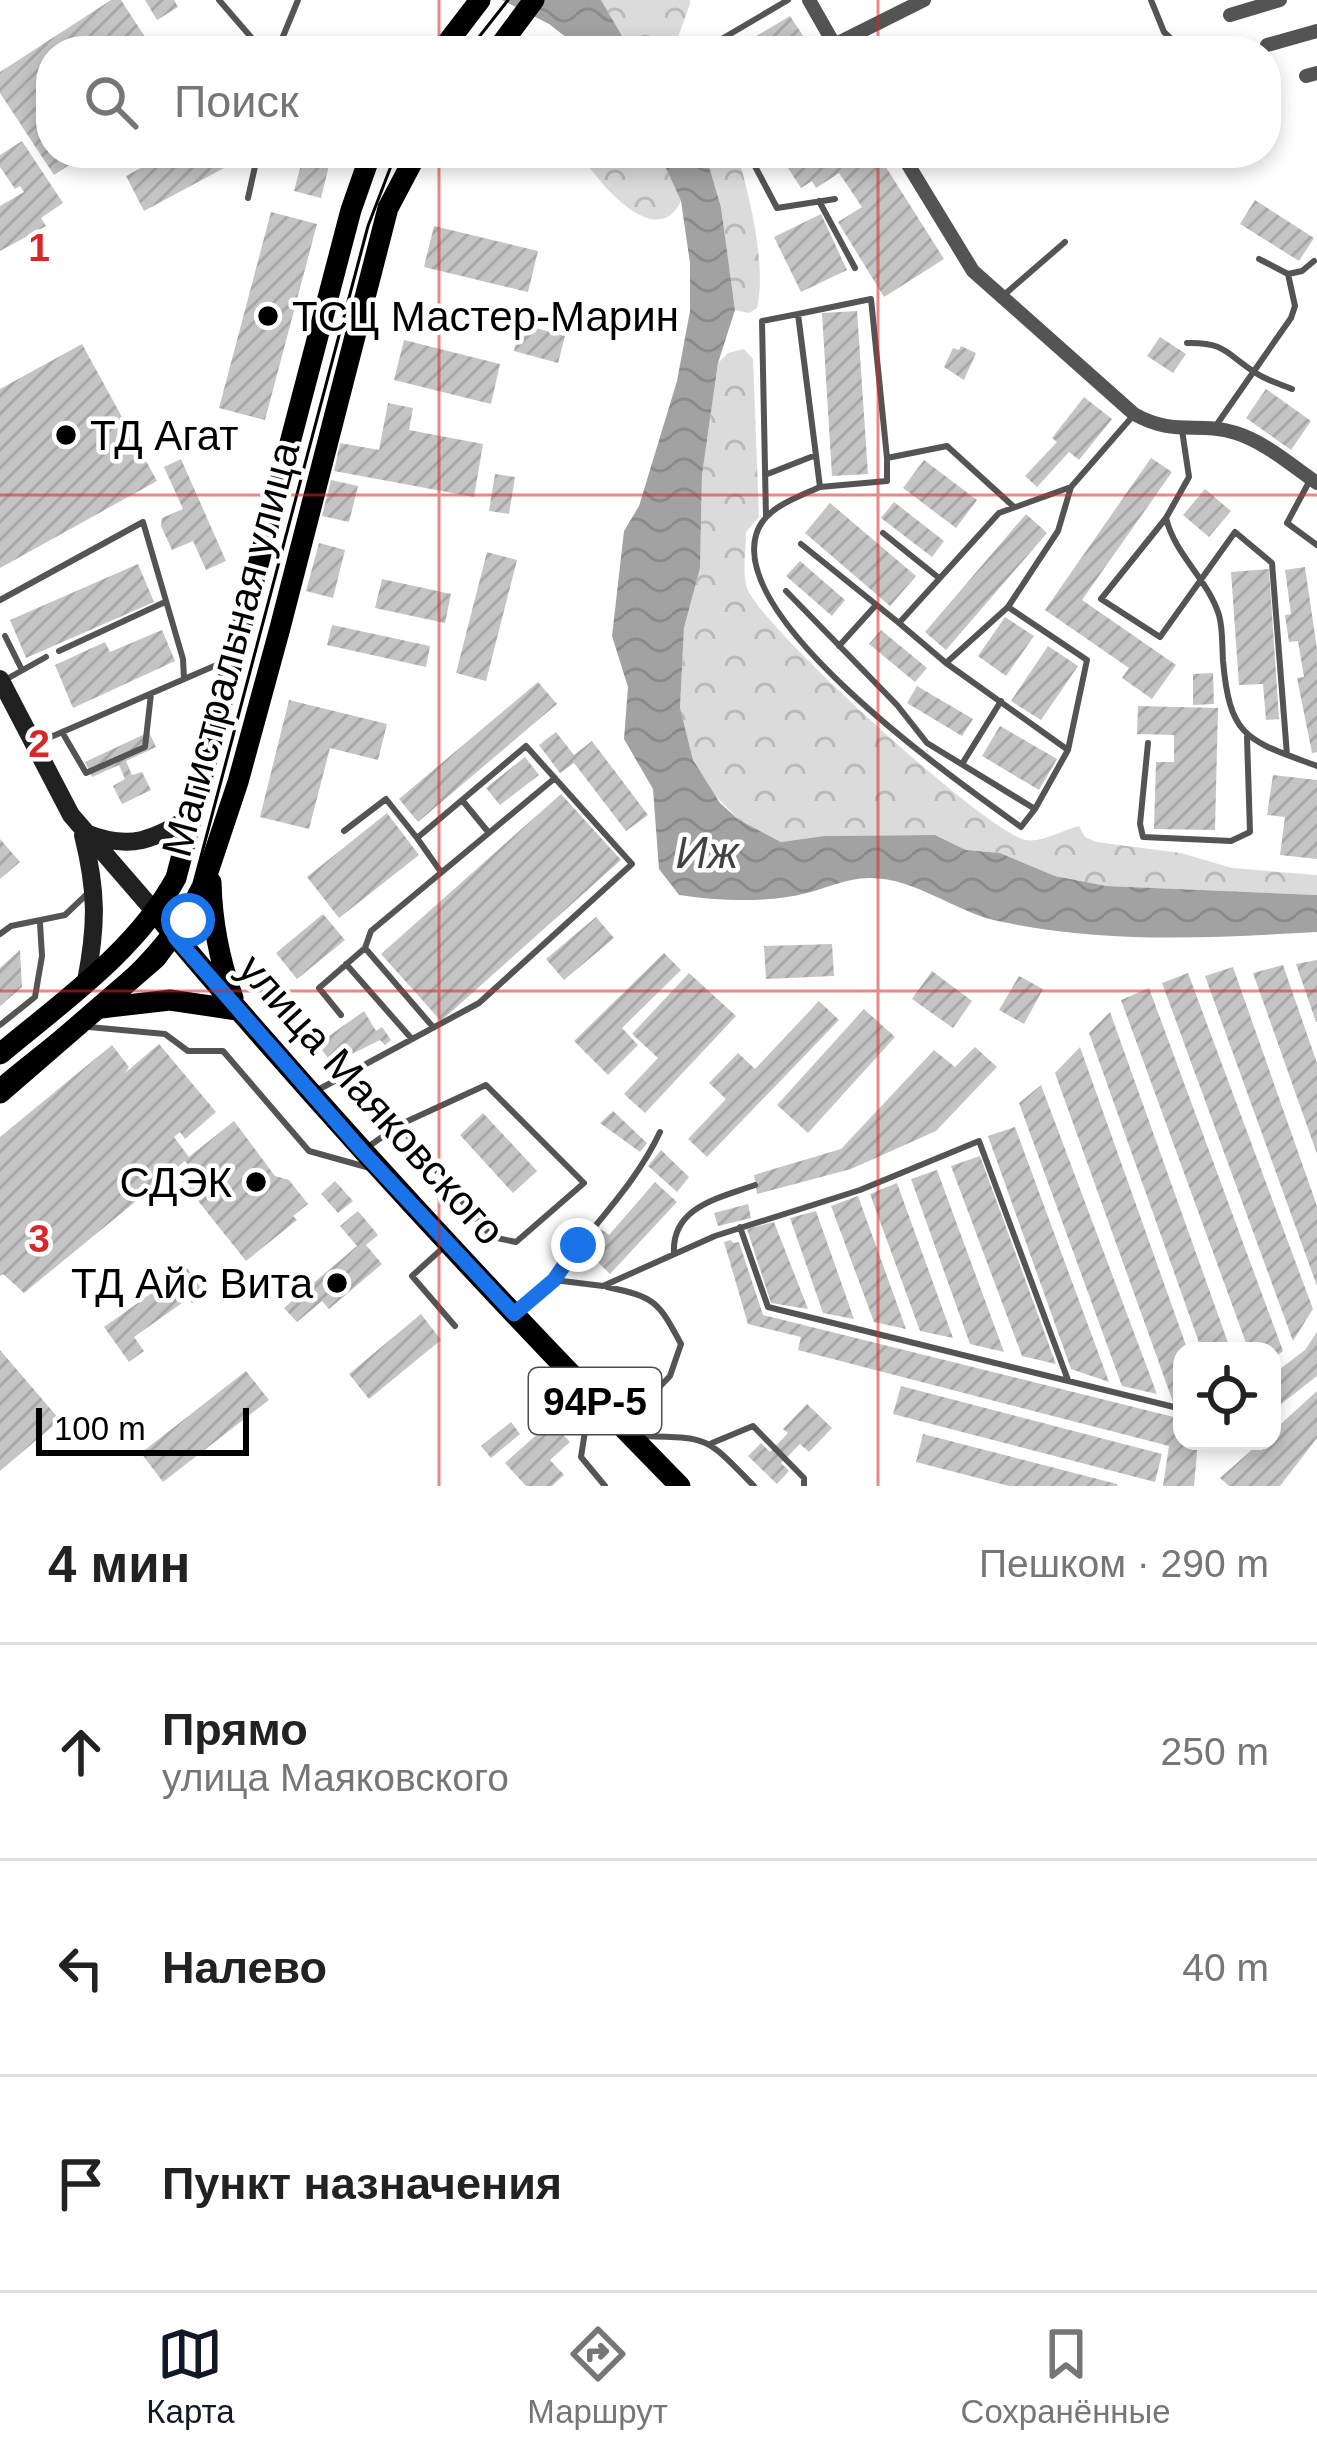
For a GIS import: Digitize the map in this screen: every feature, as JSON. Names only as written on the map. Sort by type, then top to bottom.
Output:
[{"type":"main road","points":[[452,36],[480,0]]},
{"type":"main road","points":[[507,36],[534,0]]},
{"type":"main road","name":"Магистральная улица","points":[[0,1054],[86,981],[154,912],[176,878],[366,168]]},
{"type":"main road","name":"Магистральная улица","points":[[0,1093],[175,937],[198,902],[211,872],[280,628],[388,208],[409,168]]},
{"type":"main road","name":"улица Маяковского","points":[[1,680],[81,831],[362,1151],[680,1486]]},
{"type":"main road","points":[[81,831],[121,844],[141,841],[196,814]]},
{"type":"main road","points":[[81,831],[95,888],[97,930],[86,981]]},
{"type":"main road","points":[[100,1008],[170,1000],[237,1010],[212,921],[211,872]]},
{"type":"street","points":[[808,0],[829,36]]},
{"type":"street","points":[[858,36],[923,0]]},
{"type":"street","points":[[1230,15],[1280,0]]},
{"type":"street","points":[[1281,41],[1317,31]]},
{"type":"street","points":[[910,168],[973,271],[1134,414],[1157,427],[1231,431],[1253,440],[1314,481]]},
{"type":"lane","points":[[219,0],[250,36]]},
{"type":"lane","points":[[283,36],[298,0]]},
{"type":"lane","points":[[727,36],[788,0]]},
{"type":"lane","points":[[1151,0],[1168,36]]},
{"type":"lane","points":[[248,198],[255,168]]},
{"type":"lane","points":[[756,168],[777,208],[835,199]]},
{"type":"lane","points":[[819,201],[855,268]]},
{"type":"lane","points":[[1002,297],[1065,242]]},
{"type":"lane","points":[[1259,259],[1288,274],[1314,261]]},
{"type":"lane","points":[[1213,430],[1291,318],[1294,306],[1288,274]]},
{"type":"lane","points":[[766,521],[762,322],[871,299],[887,481],[820,487],[778,506],[766,521],[756,532],[754,569],[770,604],[823,665],[911,747],[1021,827],[1068,750],[1087,660],[1008,607]]},
{"type":"lane","points":[[797,314],[820,487]]},
{"type":"lane","points":[[1187,344],[1217,345],[1233,352],[1256,374],[1292,389]]},
{"type":"lane","points":[[946,663],[1008,607],[1058,530],[1071,487],[1134,414]]},
{"type":"lane","points":[[1182,430],[1189,477],[1166,518],[1101,599],[1160,637],[1235,532],[1272,563],[1287,754]]},
{"type":"lane","points":[[887,458],[947,446],[1014,507]]},
{"type":"lane","points":[[765,475],[816,455]]},
{"type":"lane","points":[[1314,481],[1287,523],[1317,545]]},
{"type":"lane","points":[[899,623],[999,513],[1071,487]]},
{"type":"lane","points":[[1148,743],[1139,824],[1143,837],[1231,841],[1250,832],[1247,737],[1227,705],[1220,618],[1171,539],[1166,518]]},
{"type":"lane","points":[[0,600],[143,522],[183,659],[184,679]]},
{"type":"lane","points":[[883,533],[939,578]]},
{"type":"lane","points":[[801,544],[946,663],[1068,750]]},
{"type":"lane","points":[[786,591],[927,743],[1035,809]]},
{"type":"lane","points":[[59,651],[166,602]]},
{"type":"lane","points":[[839,646],[876,605]]},
{"type":"lane","points":[[5,636],[22,670]]},
{"type":"lane","points":[[37,743],[237,656]]},
{"type":"lane","points":[[1,680],[46,657]]},
{"type":"lane","points":[[62,732],[86,773],[145,747],[151,694]]},
{"type":"lane","points":[[962,764],[1000,701]]},
{"type":"lane","points":[[1247,737],[1317,766]]},
{"type":"lane","points":[[311,1094],[479,1003],[632,864],[526,746],[417,838]]},
{"type":"lane","points":[[341,1015],[319,988],[365,948],[374,928],[555,778]]},
{"type":"lane","points":[[344,831],[386,800],[441,872]]},
{"type":"lane","points":[[462,800],[489,833]]},
{"type":"lane","points":[[0,934],[11,926],[64,915],[95,888]]},
{"type":"lane","points":[[0,1025],[35,997],[41,970],[40,923]]},
{"type":"lane","points":[[365,948],[433,1027]]},
{"type":"lane","points":[[346,964],[412,1039]]},
{"type":"lane","points":[[79,1026],[166,1034],[188,1052],[223,1051],[309,1151],[381,1171]]},
{"type":"lane","points":[[362,1151],[399,1124],[486,1085],[584,1183],[516,1242],[492,1237],[399,1124]]},
{"type":"lane","points":[[514,1314],[554,1280],[642,1169],[660,1132]]},
{"type":"lane","points":[[604,1286],[740,1227],[860,1190],[979,1141],[1068,1380]]},
{"type":"lane","points":[[674,1255],[673,1239],[692,1208],[755,1185]]},
{"type":"lane","points":[[740,1227],[768,1307],[1173,1407]]},
{"type":"lane","points":[[448,1243],[412,1276],[455,1326]]},
{"type":"lane","points":[[554,1280],[646,1295],[665,1313],[682,1344],[670,1376],[626,1432]]},
{"type":"lane","points":[[590,1396],[581,1457],[605,1486]]},
{"type":"lane","points":[[712,1443],[753,1426],[804,1478],[804,1486]]},
{"type":"lane","points":[[626,1432],[712,1443],[754,1486]]},
{"type":"green space","points":[[601,0],[690,0],[678,36],[622,36]]},
{"type":"green space","points":[[591,168],[666,168],[681,201],[670,215],[657,220],[642,216]]},
{"type":"green space","points":[[709,168],[741,168],[760,271],[757,308],[749,313],[735,310],[721,207]]},
{"type":"green space","points":[[744,349],[753,359],[759,517],[746,532],[747,588],[761,610],[831,683],[968,804],[1026,840],[1079,826],[1085,837],[1096,842],[1181,853],[1232,868],[1317,875],[1317,895],[1106,886],[1055,876],[1000,853],[966,850],[935,835],[824,836],[781,842],[739,820],[705,785],[680,709],[684,628],[700,568],[702,475],[718,363],[728,353]]},
{"type":"water","points":[[502,0],[601,0],[622,36],[565,36]]},
{"type":"water","name":"Иж","points":[[666,168],[709,168],[721,207],[735,310],[718,363],[702,475],[700,568],[684,628],[680,708],[693,760],[720,803],[739,820],[781,842],[824,836],[935,835],[966,850],[1000,853],[1055,876],[1106,886],[1317,895],[1317,932],[1197,937],[1078,933],[998,921],[902,883],[869,878],[776,898],[679,895],[659,869],[653,789],[624,739],[628,687],[612,636],[624,531],[639,506],[677,381],[690,311],[690,263],[681,201]]},
{"type":"building","points":[[111,0],[121,0],[144,36],[56,36]]},
{"type":"building","points":[[145,0],[174,0],[178,7],[157,20]]},
{"type":"building","points":[[790,16],[803,36],[756,36]]},
{"type":"building","points":[[36,49],[36,148],[0,93],[0,72]]},
{"type":"building","points":[[22,141],[63,203],[41,218],[46,226],[0,251],[0,206],[24,192],[20,186],[15,189],[0,167],[0,155]]},
{"type":"building","points":[[141,168],[224,168],[144,211],[126,176]]},
{"type":"building","points":[[300,168],[328,168],[321,198],[294,191]]},
{"type":"building","points":[[788,168],[886,168],[944,259],[884,297],[838,222],[862,207],[839,173],[816,188],[812,181],[801,188]]},
{"type":"building","points":[[1255,200],[1314,238],[1299,261],[1240,224]]},
{"type":"building","name":"ТСЦ Мастер-Марин","points":[[271,212],[317,224],[265,420],[219,408]]},
{"type":"building","points":[[821,214],[847,270],[801,292],[774,237]]},
{"type":"building","points":[[434,226],[538,251],[528,292],[424,267]]},
{"type":"building","points":[[857,311],[868,474],[832,476],[822,313]]},
{"type":"building","points":[[521,324],[565,336],[558,363],[514,351]]},
{"type":"building","points":[[1160,337],[1186,354],[1173,373],[1147,356]]},
{"type":"building","points":[[404,340],[500,364],[491,404],[394,380]]},
{"type":"building","name":"ТД Агат","points":[[82,344],[157,481],[0,568],[0,389]]},
{"type":"building","points":[[961,346],[976,353],[964,380],[944,367],[953,348]]},
{"type":"building","points":[[1266,389],[1311,421],[1291,450],[1246,418]]},
{"type":"building","points":[[1084,397],[1112,419],[1079,460],[1069,452],[1037,487],[1025,476],[1057,442],[1052,438]]},
{"type":"building","points":[[388,403],[413,408],[409,430],[483,444],[474,497],[334,471],[340,443],[379,450]]},
{"type":"building","points":[[1151,458],[1172,472],[1082,600],[1176,665],[1152,699],[1122,678],[1129,668],[1045,610]]},
{"type":"building","points":[[181,459],[226,561],[206,570],[193,541],[172,550],[161,526],[162,518],[183,509],[164,467]]},
{"type":"building","points":[[924,460],[977,500],[956,528],[903,488]]},
{"type":"building","points":[[495,474],[515,477],[509,514],[489,511]]},
{"type":"building","points":[[331,480],[358,486],[349,522],[322,516]]},
{"type":"building","points":[[1205,489],[1231,511],[1209,537],[1183,515]]},
{"type":"building","points":[[894,502],[944,541],[932,557],[881,518]]},
{"type":"building","points":[[830,503],[916,576],[890,606],[805,533]]},
{"type":"building","points":[[1026,514],[1047,533],[946,650],[925,632]]},
{"type":"building","points":[[319,543],[345,550],[333,598],[306,591]]},
{"type":"building","points":[[487,552],[517,560],[486,681],[456,673]]},
{"type":"building","points":[[800,561],[845,600],[832,616],[786,576]]},
{"type":"building","points":[[138,564],[154,602],[26,658],[10,620]]},
{"type":"building","points":[[1305,567],[1317,649],[1317,752],[1312,753],[1297,678],[1304,677],[1298,641],[1289,642],[1285,615],[1291,614],[1285,570]]},
{"type":"building","points":[[1269,569],[1279,719],[1266,720],[1263,684],[1239,685],[1231,572]]},
{"type":"building","points":[[382,579],[451,594],[445,623],[375,608]]},
{"type":"building","points":[[1005,617],[1034,636],[1006,676],[978,656]]},
{"type":"building","points":[[332,625],[430,646],[426,667],[327,645]]},
{"type":"building","points":[[162,630],[175,661],[73,708],[55,665],[105,642],[110,652]]},
{"type":"building","points":[[881,630],[927,668],[915,682],[869,644]]},
{"type":"building","points":[[1048,646],[1078,666],[1041,720],[1011,701]]},
{"type":"building","points":[[1213,673],[1214,704],[1193,705],[1193,674]]},
{"type":"building","points":[[538,682],[557,704],[418,822],[399,799]]},
{"type":"building","points":[[917,686],[973,719],[962,736],[907,703]]},
{"type":"building","points":[[289,700],[387,724],[378,760],[330,748],[309,829],[260,817]]},
{"type":"building","points":[[1138,706],[1218,708],[1215,830],[1154,829],[1156,762],[1174,762],[1174,735],[1137,734]]},
{"type":"building","points":[[1000,726],[1057,759],[1039,790],[982,756]]},
{"type":"building","points":[[149,732],[156,747],[126,761],[132,775],[142,772],[151,790],[122,804],[113,786],[125,779],[119,765],[92,777],[85,762]]},
{"type":"building","points":[[556,732],[574,755],[592,741],[648,815],[626,831],[574,763],[560,773],[539,745]]},
{"type":"building","points":[[525,757],[539,775],[500,805],[486,788]]},
{"type":"building","points":[[1273,775],[1317,780],[1317,859],[1280,855],[1285,817],[1267,815]]},
{"type":"building","points":[[561,794],[621,860],[441,1021],[381,954]]},
{"type":"building","points":[[387,813],[419,855],[339,918],[307,877]]},
{"type":"building","points":[[0,839],[20,862],[0,879]]},
{"type":"building","points":[[323,914],[345,940],[297,979],[276,953]]},
{"type":"building","points":[[596,917],[614,938],[564,980],[546,959]]},
{"type":"building","points":[[832,944],[834,976],[766,979],[764,946]]},
{"type":"building","points":[[20,950],[22,987],[0,1006],[0,968]]},
{"type":"building","points":[[664,953],[681,970],[622,1028],[638,1045],[608,1075],[574,1041]]},
{"type":"building","points":[[1317,960],[1317,1022],[1316,1022],[1296,964]]},
{"type":"building","points":[[1283,965],[1317,1063],[1317,1154],[1253,973]]},
{"type":"building","points":[[1233,967],[1317,1206],[1317,1286],[1205,976]]},
{"type":"building","points":[[932,971],[972,1001],[953,1028],[912,999]]},
{"type":"building","points":[[689,973],[736,1016],[645,1113],[624,1094],[658,1058],[632,1034]]},
{"type":"building","points":[[1188,973],[1313,1309],[1293,1341],[1162,983]]},
{"type":"building","points":[[1019,976],[1043,989],[1024,1024],[999,1010]]},
{"type":"building","points":[[1149,988],[1280,1342],[1246,1342],[1121,1000]]},
{"type":"building","points":[[819,1001],[839,1020],[707,1157],[688,1139],[726,1099],[709,1083],[738,1053],[755,1069]]},
{"type":"building","points":[[864,1009],[895,1037],[808,1133],[777,1105]]},
{"type":"building","points":[[364,1011],[376,1031],[382,1027],[391,1040],[385,1045],[380,1040],[332,1064],[318,1044]]},
{"type":"building","points":[[1110,1012],[1228,1342],[1199,1342],[1089,1033]]},
{"type":"building","points":[[159,1044],[216,1112],[185,1139],[180,1132],[174,1137],[189,1157],[234,1121],[275,1176],[289,1180],[308,1204],[293,1216],[297,1220],[246,1261],[183,1182],[195,1173],[185,1161],[24,1293],[0,1276],[0,1137],[112,1045],[129,1067],[125,1073]]},
{"type":"building","points":[[975,1047],[997,1067],[936,1131],[851,1169],[757,1194],[754,1175],[841,1149],[934,1050],[955,1067]]},
{"type":"building","points":[[1080,1047],[1185,1342],[1173,1342],[1173,1402],[1055,1073]]},
{"type":"building","points":[[1041,1085],[1157,1394],[1122,1386],[1019,1103]]},
{"type":"building","points":[[613,1111],[647,1143],[640,1152],[600,1123]]},
{"type":"building","points":[[483,1113],[537,1171],[513,1193],[460,1135]]},
{"type":"building","points":[[1015,1127],[1109,1382],[1071,1369],[988,1136]]},
{"type":"building","points":[[661,1150],[689,1177],[677,1192],[648,1166]]},
{"type":"building","points":[[980,1156],[1056,1364],[1022,1356],[951,1166]]},
{"type":"building","points":[[937,1170],[1004,1352],[970,1344],[911,1179]]},
{"type":"building","points":[[335,1181],[353,1201],[338,1213],[321,1194]]},
{"type":"building","points":[[655,1182],[677,1202],[610,1274],[583,1248],[601,1229],[609,1235]]},
{"type":"building","points":[[897,1183],[953,1338],[920,1331],[870,1194]]},
{"type":"building","points":[[858,1196],[906,1329],[874,1322],[831,1206]]},
{"type":"building","points":[[748,1204],[751,1218],[718,1226],[714,1213]]},
{"type":"building","name":"ТД Айс Вита","points":[[358,1211],[378,1235],[366,1245],[382,1264],[329,1309],[322,1301],[297,1322],[284,1308],[357,1246],[340,1226]]},
{"type":"building","points":[[816,1211],[854,1319],[823,1313],[790,1218]]},
{"type":"building","points":[[774,1222],[808,1309],[771,1303],[747,1229]]},
{"type":"building","points":[[724,1242],[739,1242],[763,1315],[1173,1417],[1173,1450],[1197,1450],[1194,1486],[1163,1486],[1169,1446],[798,1350],[801,1337],[748,1324]]},
{"type":"building","points":[[187,1268],[205,1294],[192,1303],[189,1298],[134,1337],[144,1351],[129,1362],[104,1327]]},
{"type":"building","points":[[421,1314],[441,1340],[369,1399],[349,1374]]},
{"type":"building","points":[[1317,1332],[1317,1376],[1281,1404],[1281,1368],[1305,1350]]},
{"type":"building","points":[[0,1350],[60,1420],[0,1471]]},
{"type":"building","points":[[246,1371],[269,1400],[163,1482],[141,1453]]},
{"type":"building","points":[[901,1386],[1162,1454],[1155,1482],[893,1414]]},
{"type":"building","points":[[1317,1391],[1317,1438],[1280,1486],[1229,1486],[1220,1478],[1252,1450],[1281,1450],[1281,1424]]},
{"type":"building","points":[[807,1404],[832,1428],[809,1452],[800,1444],[781,1463],[789,1471],[777,1484],[748,1456],[761,1443],[770,1452],[788,1433],[783,1429]]},
{"type":"building","points":[[511,1422],[520,1434],[491,1458],[481,1446]]},
{"type":"building","points":[[551,1422],[570,1442],[550,1460],[564,1475],[552,1486],[526,1486],[505,1463]]},
{"type":"building","points":[[923,1434],[1117,1486],[1009,1486],[916,1462]]},
{"type":"tram line","points":[[480,36],[508,0]]},
{"type":"tram line","points":[[0,1078],[133,966],[177,913],[194,883],[368,226],[390,168]]},
{"type":"place","name":"ТСЦ Мастер-Марин","points":[[268,316]]},
{"type":"place","name":"ТД Агат","points":[[66,435]]},
{"type":"place","name":"СДЭК","points":[[256,1182]]},
{"type":"place","name":"ТД Айс Вита","points":[[337,1283]]},
{"type":"route","points":[[188,920],[175,937],[362,1151],[514,1314],[554,1280],[578,1245]]}]
